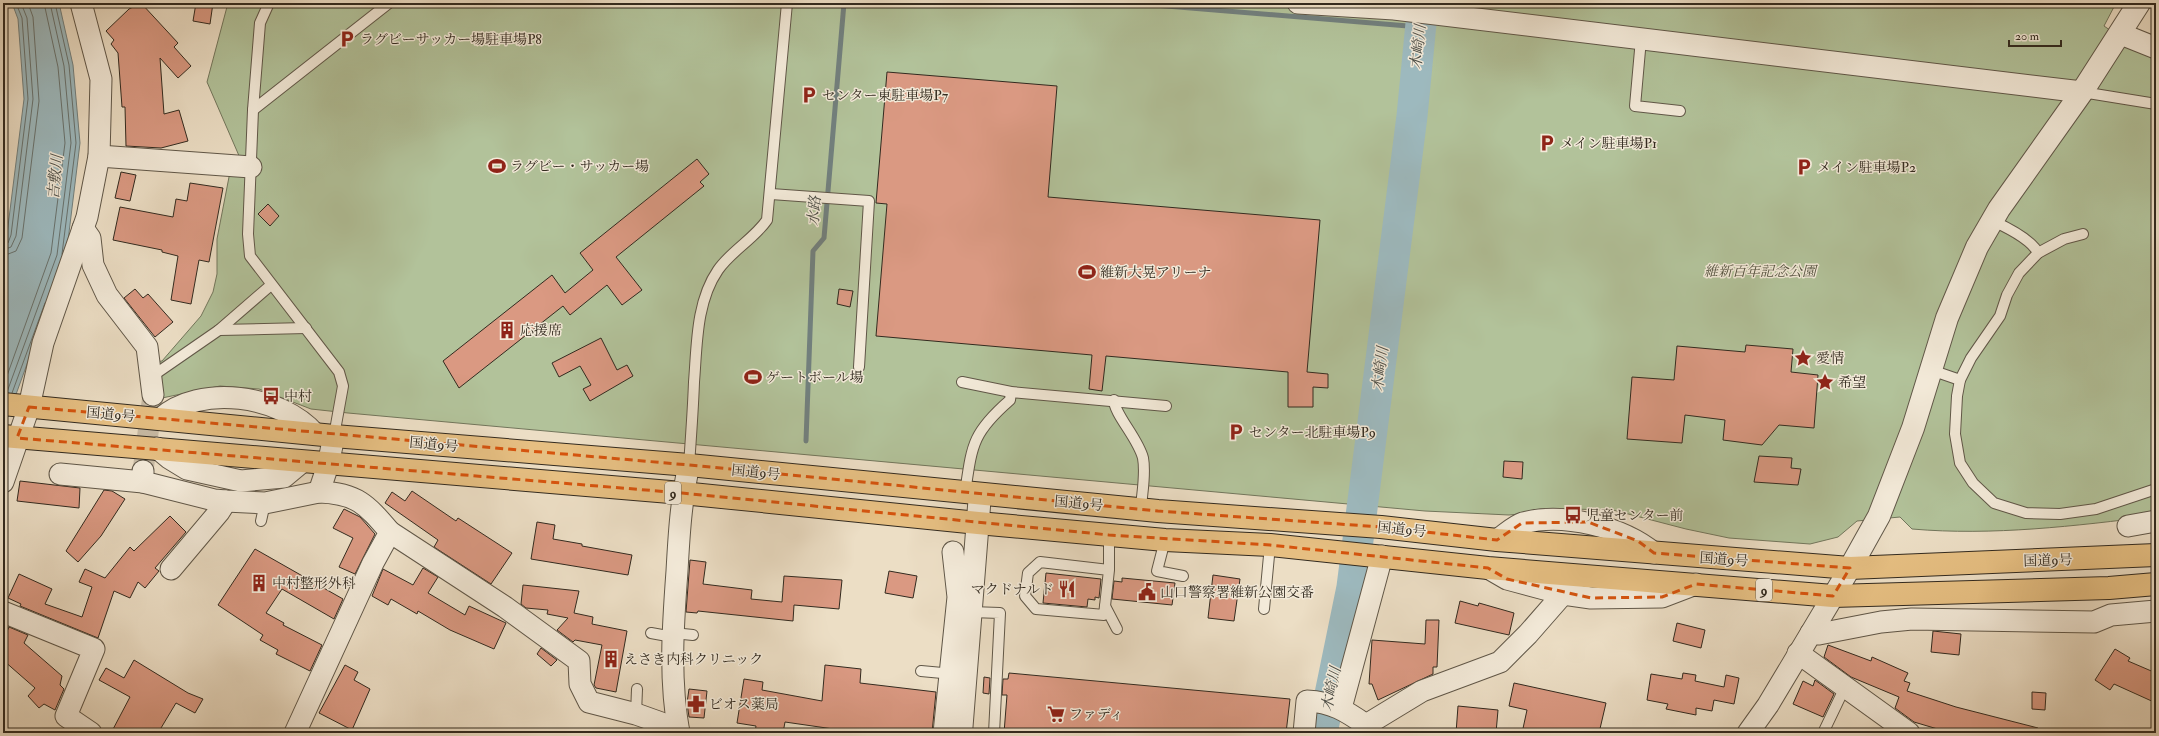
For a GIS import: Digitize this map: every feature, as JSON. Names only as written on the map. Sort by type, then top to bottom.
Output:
[{"type":"highway","name":"国道9号","points":[[16,405],[324,435],[689,465],[973,494],[1381,527],[1497,540],[1850,568],[2156,555]]},
{"type":"highway","name":"国道9号","points":[[9,437],[157,448],[328,465],[682,494],[1165,540],[1270,545],[1488,568],[1833,596],[2109,588],[2156,584]]},
{"type":"street","points":[[3,482],[9,437],[16,405],[43,343],[83,228],[99,156],[101,79],[81,3]]},
{"type":"street","points":[[1298,3],[1395,6],[1642,39],[2082,92]]},
{"type":"street","points":[[1748,733],[1768,706],[1879,516],[1913,428],[1947,318],[1962,281],[1993,221],[2121,34],[2139,3]]},
{"type":"street","points":[[2121,34],[2156,48]]},
{"type":"street","points":[[99,156],[251,167]]},
{"type":"street","points":[[83,228],[90,238],[93,265],[107,295],[147,347],[152,386]]},
{"type":"street","points":[[319,492],[328,465],[324,435]]},
{"type":"street","points":[[60,474],[143,476],[214,500],[226,501],[263,512],[319,492],[339,492],[366,504],[390,532],[505,607],[579,662],[580,684],[589,702],[636,714],[679,731],[673,684],[673,635],[682,494],[689,465]]},
{"type":"street","points":[[944,733],[971,612],[978,523],[973,494]]},
{"type":"street","points":[[171,569],[220,512],[226,501]]},
{"type":"street","points":[[2128,526],[2156,522]]},
{"type":"street","points":[[295,733],[373,563],[390,532]]},
{"type":"street","points":[[953,552],[958,597],[958,675],[961,733]]},
{"type":"street","points":[[1341,708],[1378,556]]},
{"type":"street","points":[[1488,568],[1507,580],[1563,594],[1591,598],[1662,598],[1696,584]]},
{"type":"street","points":[[1304,733],[1307,701],[1341,708],[1366,725],[1422,691],[1500,662],[1528,634],[1563,594]]},
{"type":"street","points":[[1811,633],[1825,634],[1881,622],[1912,619],[2094,622],[2111,615],[2156,611]]},
{"type":"street","points":[[3,612],[94,649],[66,716],[91,733]]},
{"type":"street","points":[[1798,653],[1909,733]]},
{"type":"lane","points":[[269,3],[260,23],[253,110],[248,234],[250,256],[339,372],[343,386],[324,435]]},
{"type":"lane","points":[[253,110],[389,3]]},
{"type":"lane","points":[[689,465],[697,340],[702,304],[709,285],[719,268],[759,232],[767,220],[771,194],[788,3]]},
{"type":"lane","points":[[1642,39],[1635,106],[1680,111]]},
{"type":"lane","points":[[2082,92],[2156,104]]},
{"type":"lane","points":[[771,194],[869,201],[858,367]]},
{"type":"lane","points":[[1993,221],[2008,228],[2036,248],[2038,253]]},
{"type":"lane","points":[[2083,234],[2064,239],[2038,253],[2019,273],[2007,296],[2000,316],[1971,358],[1960,380],[1954,434],[1960,463],[1973,483],[1994,503],[2026,513],[2060,514],[2096,509],[2156,489]]},
{"type":"lane","points":[[152,386],[271,285]]},
{"type":"lane","points":[[219,330],[306,328]]},
{"type":"lane","points":[[1931,370],[1960,380]]},
{"type":"lane","points":[[962,382],[1011,392],[1114,400],[1166,406]]},
{"type":"lane","points":[[973,494],[971,453],[977,436],[989,418],[1010,400],[1011,392]]},
{"type":"lane","points":[[1114,400],[1114,407],[1132,433],[1143,457],[1144,473],[1141,508]]},
{"type":"lane","points":[[1109,535],[1109,570],[1104,615],[1036,609],[1025,596],[1028,573],[1040,562],[1109,570]]},
{"type":"lane","points":[[1165,540],[1157,571],[1183,576]]},
{"type":"lane","points":[[1264,610],[1270,545]]},
{"type":"lane","points":[[1105,606],[1117,629]]},
{"type":"lane","points":[[971,612],[1000,613],[994,733]]},
{"type":"lane","points":[[651,633],[673,635],[693,634]]},
{"type":"lane","points":[[921,671],[958,675]]},
{"type":"lane","points":[[1823,733],[1845,687]]},
{"type":"lane","points":[[636,714],[637,689]]},
{"type":"highlighted area","points":[[29,407],[689,465],[1158,511],[1381,527],[1497,540],[1522,523],[1588,522],[1638,541],[1654,553],[1850,568],[1833,596],[1696,584],[1662,597],[1591,598],[1507,579],[1488,568],[1270,545],[1109,535],[682,493],[17,438]]},
{"type":"green space","name":"維新百年記念公園","points":[[228,3],[2116,3],[2104,26],[2142,52],[2156,58],[2156,516],[2003,531],[1942,531],[1912,529],[1900,517],[1857,521],[1838,537],[1810,544],[1729,538],[1686,529],[1613,510],[1570,509],[1509,515],[1425,511],[348,413],[311,409],[259,389],[220,386],[162,398],[154,362],[162,361],[201,316],[213,292],[217,274],[217,239],[229,177],[240,158],[207,82]]},
{"type":"water","name":"吉敷川","points":[[12,3],[59,3],[73,65],[80,143],[66,257],[3,430],[3,246],[7,234],[24,99],[18,19]]},
{"type":"building","points":[[141,3],[178,43],[174,47],[191,66],[178,78],[160,58],[164,114],[179,110],[188,141],[161,148],[126,146],[125,107],[122,107],[118,53],[111,44],[114,40],[106,31],[129,9]]},
{"type":"building","points":[[196,3],[213,3],[210,24],[193,21]]},
{"type":"building","points":[[887,72],[1057,86],[1048,197],[1320,220],[1307,372],[1328,374],[1328,388],[1313,387],[1313,407],[1288,407],[1288,372],[1106,356],[1102,391],[1089,389],[1092,355],[876,336],[887,204],[876,203]]},
{"type":"building","points":[[697,159],[709,174],[700,182],[704,186],[616,257],[642,290],[622,305],[607,285],[570,315],[563,306],[459,388],[443,361],[552,275],[565,293],[593,270],[580,253]]},
{"type":"building","points":[[121,172],[136,175],[130,201],[115,198]]},
{"type":"building","points":[[190,183],[223,188],[209,262],[199,260],[191,304],[171,300],[178,256],[162,252],[162,250],[113,240],[120,207],[173,217],[176,199],[187,201]]},
{"type":"building","points":[[268,204],[279,216],[270,226],[258,214]]},
{"type":"building","points":[[135,289],[143,298],[148,294],[173,322],[155,337],[124,298]]},
{"type":"building","points":[[839,289],[853,291],[850,307],[837,304]]},
{"type":"building","points":[[601,338],[617,370],[627,365],[633,376],[590,401],[583,389],[591,385],[580,366],[559,377],[552,363]]},
{"type":"building","points":[[1746,345],[1793,349],[1791,372],[1818,375],[1814,428],[1779,425],[1762,445],[1723,440],[1725,420],[1685,415],[1682,443],[1627,439],[1632,377],[1674,380],[1677,346],[1745,352]]},
{"type":"building","points":[[1759,456],[1792,458],[1791,468],[1801,469],[1798,485],[1754,482]]},
{"type":"building","points":[[1504,461],[1523,462],[1522,479],[1503,477]]},
{"type":"building","points":[[20,481],[80,488],[79,508],[17,501]]},
{"type":"building","points":[[104,490],[112,491],[125,499],[101,536],[78,562],[66,551]]},
{"type":"building","points":[[412,491],[456,521],[458,518],[512,553],[491,584],[434,547],[438,540],[385,503],[392,492],[405,501]]},
{"type":"building","points":[[344,509],[360,517],[375,534],[355,574],[339,567],[353,538],[333,528]]},
{"type":"building","points":[[170,516],[186,532],[155,568],[159,571],[145,588],[138,582],[130,598],[114,591],[98,638],[20,606],[21,604],[8,598],[19,574],[52,589],[45,604],[82,617],[92,587],[79,582],[85,569],[105,578],[130,547],[134,551]]},
{"type":"building","points":[[537,522],[555,525],[553,539],[632,555],[628,575],[531,559]]},
{"type":"building","points":[[255,549],[343,599],[334,619],[282,589],[266,613],[284,623],[283,625],[322,645],[310,671],[276,654],[278,650],[260,640],[263,635],[218,605]]},
{"type":"building","points":[[690,560],[706,562],[703,584],[752,590],[751,599],[782,602],[784,576],[842,580],[839,609],[794,605],[793,621],[698,611],[697,613],[686,612]]},
{"type":"building","points":[[423,568],[438,577],[428,593],[465,615],[469,606],[506,623],[494,649],[450,630],[418,611],[417,614],[391,599],[388,605],[372,596],[383,569],[413,585]]},
{"type":"building","points":[[889,571],[917,576],[913,598],[885,593]]},
{"type":"building","points":[[1046,573],[1101,579],[1099,598],[1095,597],[1095,600],[1088,599],[1087,607],[1043,603]]},
{"type":"building","points":[[1213,575],[1240,579],[1234,621],[1208,618]]},
{"type":"building","points":[[1122,578],[1175,583],[1172,605],[1112,599],[1114,581],[1122,582]]},
{"type":"building","points":[[523,585],[579,591],[574,613],[593,617],[592,624],[627,631],[616,692],[596,688],[594,685],[602,645],[575,640],[573,642],[557,630],[568,618],[547,614],[548,610],[526,608],[521,604]]},
{"type":"building","points":[[1460,601],[1478,606],[1479,603],[1514,613],[1509,635],[1455,623]]},
{"type":"building","points":[[1426,620],[1439,620],[1437,667],[1433,667],[1433,674],[1378,700],[1372,684],[1369,684],[1372,640],[1425,644]]},
{"type":"building","points":[[1677,623],[1705,630],[1701,648],[1673,641]]},
{"type":"building","points":[[9,627],[28,635],[24,643],[62,676],[60,685],[64,689],[55,710],[44,704],[39,708],[28,696],[35,688],[3,660],[3,640]]},
{"type":"building","points":[[1933,631],[1961,634],[1959,655],[1931,652]]},
{"type":"building","points":[[1828,645],[1871,661],[1872,657],[1908,673],[1904,681],[1910,683],[1907,691],[1956,707],[2038,728],[2037,733],[1951,733],[1914,722],[1895,708],[1899,697],[1851,677],[1824,657]]},
{"type":"building","points":[[541,648],[557,660],[551,666],[537,654]]},
{"type":"building","points":[[2115,649],[2130,658],[2128,661],[2156,673],[2156,703],[2114,684],[2110,690],[2095,680]]},
{"type":"building","points":[[134,660],[188,693],[203,699],[195,713],[176,703],[158,733],[111,733],[130,697],[99,680],[106,668],[124,678]]},
{"type":"building","points":[[345,665],[358,672],[354,680],[370,689],[352,730],[319,713]]},
{"type":"building","points":[[825,665],[861,669],[860,683],[936,692],[932,733],[861,733],[785,722],[783,733],[755,733],[756,726],[737,723],[744,679],[763,682],[762,690],[822,701]]},
{"type":"building","points":[[1009,673],[1290,699],[1286,733],[1004,733],[1007,695],[1002,695],[1003,679],[1008,679]]},
{"type":"building","points":[[1683,673],[1696,675],[1695,681],[1724,687],[1726,675],[1739,678],[1734,704],[1714,700],[1712,711],[1696,708],[1696,715],[1666,709],[1668,704],[1647,700],[1651,674],[1682,679]]},
{"type":"building","points":[[984,677],[990,678],[989,694],[983,693]]},
{"type":"building","points":[[1815,680],[1834,694],[1823,717],[1793,704],[1803,681],[1813,686]]},
{"type":"building","points":[[1514,683],[1606,703],[1599,733],[1522,733],[1527,710],[1509,706]]},
{"type":"building","name":"ビオス薬局","points":[[689,689],[707,691],[704,718],[689,717],[687,703]]},
{"type":"building","points":[[2032,692],[2046,693],[2045,710],[2032,709]]},
{"type":"building","points":[[1458,706],[1498,710],[1496,733],[1456,733]]},
{"type":"waterway","name":"水路","points":[[806,441],[813,251],[824,238],[844,3]]},
{"type":"waterway","name":"水路","points":[[1058,3],[1088,5],[1142,4],[1420,27]]},
{"type":"waterway","name":"木崎川","points":[[1322,733],[1352,587],[1412,116],[1423,3]]},
{"type":"tunnel","points":[[143,471],[153,395]]},
{"type":"place","name":"ラグビーサッカー場駐車場P8","points":[[347,39]]},
{"type":"place","name":"センター東駐車場P7","points":[[809,95]]},
{"type":"place","name":"メイン駐車場P1","points":[[1547,143]]},
{"type":"place","name":"ラグビー・サッカー場","points":[[497,166]]},
{"type":"place","name":"メイン駐車場P2","points":[[1804,167]]},
{"type":"place","name":"維新大晃アリーナ","points":[[1087,272]]},
{"type":"place","name":"応援席","points":[[507,330]]},
{"type":"place","name":"愛情","points":[[1803,358]]},
{"type":"place","name":"ゲートボール場","points":[[753,377]]},
{"type":"place","name":"希望","points":[[1825,382]]},
{"type":"place","name":"中村","points":[[271,396]]},
{"type":"place","name":"センター北駐車場P9","points":[[1236,432]]},
{"type":"place","name":"児童センター前","points":[[1573,515]]},
{"type":"place","name":"中村整形外科","points":[[259,583]]},
{"type":"place","name":"マクドナルド","points":[[1067,589]]},
{"type":"place","name":"山口警察署維新公園交番","points":[[1147,592]]},
{"type":"place","name":"えさき内科クリニック","points":[[611,659]]},
{"type":"place","name":"ビオス薬局","points":[[696,704]]},
{"type":"place","name":"ファディ","points":[[1056,714]]}]
